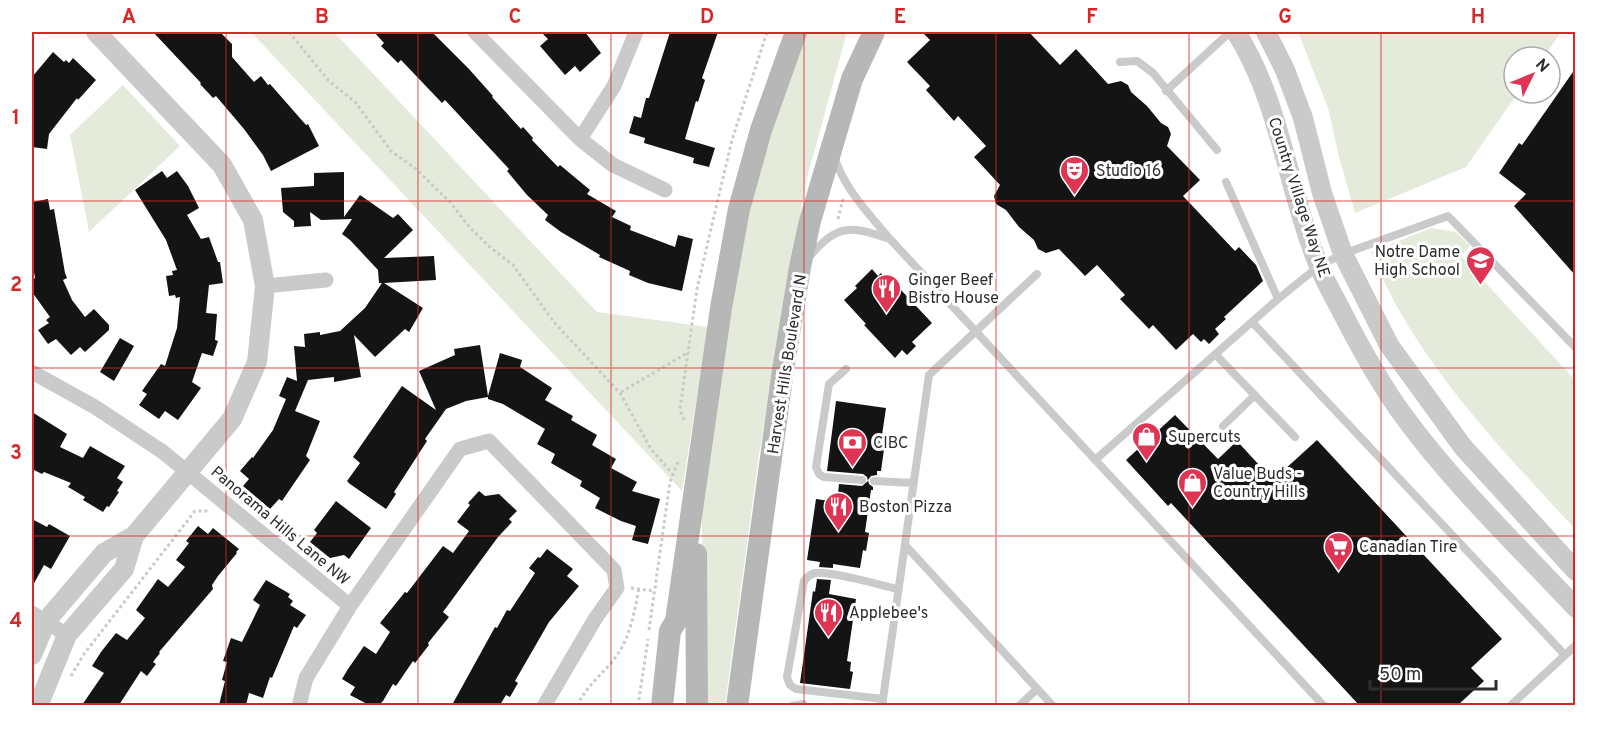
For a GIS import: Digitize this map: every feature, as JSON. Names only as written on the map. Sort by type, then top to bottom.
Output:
[{"type":"main road","points":[[652,705],[657,658],[676,621],[721,308],[739,209],[761,130],[796,32]]},
{"type":"main road","points":[[852,79],[861,32]]},
{"type":"main road","name":"Harvest Hills Boulevard N","points":[[737,705],[783,370],[800,267],[810,221],[852,79],[874,32]]},
{"type":"main road","points":[[693,503],[698,581],[697,705]]},
{"type":"main road","points":[[662,705],[670,631]]},
{"type":"street","points":[[32,655],[39,617],[104,553],[134,536],[232,419],[257,362],[265,286],[253,220],[222,165],[96,32]]},
{"type":"street","points":[[475,32],[580,139],[613,165],[665,190]]},
{"type":"street","points":[[580,139],[614,86],[636,32]]},
{"type":"street","name":"Country Village Way NE","points":[[1236,32],[1251,56],[1274,118],[1319,266],[1366,357],[1403,415],[1445,468],[1575,608]]},
{"type":"street","name":"Country Village Way NE","points":[[1266,32],[1285,70],[1303,118],[1322,193],[1343,254],[1389,345],[1463,447],[1575,571]]},
{"type":"street","points":[[265,286],[326,280]]},
{"type":"street","name":"Panorama Hills Lane NW","points":[[32,372],[95,407],[189,471],[350,606]]},
{"type":"street","points":[[299,705],[306,678],[350,606],[460,448],[489,441],[614,570],[617,588],[595,619],[544,705]]},
{"type":"street","points":[[38,705],[67,635],[124,569],[134,536]]},
{"type":"street","points":[[39,617],[67,635]]},
{"type":"lane","points":[[1166,91],[1230,32]]},
{"type":"lane","points":[[1120,62],[1137,62],[1153,73],[1216,150]]},
{"type":"lane","points":[[832,149],[838,167],[857,199],[889,238],[1324,705]]},
{"type":"lane","points":[[1226,182],[1278,299]]},
{"type":"lane","points":[[1095,460],[1278,299],[1319,266],[1343,254],[1448,216],[1575,348]]},
{"type":"lane","points":[[800,267],[822,243],[840,230],[865,230],[889,238]]},
{"type":"lane","points":[[898,589],[829,574],[809,575],[804,581],[787,676],[790,685],[796,690],[882,702],[929,375],[1037,274]]},
{"type":"lane","points":[[1252,322],[1565,655]]},
{"type":"lane","points":[[1216,355],[1295,437]]},
{"type":"lane","points":[[846,369],[829,384],[816,467],[819,474],[824,477],[862,480]]},
{"type":"lane","points":[[1223,426],[1255,395]]},
{"type":"lane","points":[[874,481],[914,483]]},
{"type":"lane","points":[[904,546],[1053,705]]},
{"type":"lane","points":[[1510,705],[1575,645]]},
{"type":"lane","points":[[1022,705],[1037,689]]},
{"type":"lane","points":[[792,705],[803,704]]},
{"type":"path","points":[[290,32],[329,81],[356,103],[391,151],[416,169],[450,202],[470,228],[513,265],[553,321],[620,393],[651,449],[672,473]]},
{"type":"path","points":[[837,219],[845,191]]},
{"type":"path","points":[[620,393],[690,352],[680,409],[686,424]]},
{"type":"path","points":[[638,705],[672,473],[681,455]]},
{"type":"path","points":[[67,683],[84,654],[195,511],[209,510],[214,514]]},
{"type":"path","points":[[617,588],[654,591]]},
{"type":"path","points":[[577,705],[584,690],[613,661],[628,638],[639,588]]},
{"type":"green space","points":[[251,32],[334,32],[597,312],[708,327],[682,491]]},
{"type":"green space","points":[[804,32],[847,32],[806,182],[759,455],[725,705],[707,706],[701,496],[748,200]]},
{"type":"green space","points":[[1298,32],[1561,32],[1552,45],[1502,45],[1502,105],[1510,105],[1466,167],[1355,213],[1328,108]]},
{"type":"green space","points":[[123,85],[180,146],[89,232],[70,135]]},
{"type":"green space","points":[[1431,228],[1456,232],[1470,246],[1461,256],[1575,380],[1575,529],[1460,400],[1410,329],[1389,292],[1371,252]]},
{"type":"building","points":[[153,32],[220,32],[232,44],[232,57],[254,82],[261,76],[268,85],[270,84],[306,125],[308,124],[319,146],[271,171],[263,155],[244,129],[216,96],[213,98]]},
{"type":"building","points":[[374,32],[432,32],[469,69],[521,129],[523,127],[558,167],[560,165],[590,190],[587,194],[616,211],[612,217],[631,226],[630,230],[675,247],[678,235],[693,239],[682,291],[648,283],[629,275],[630,271],[599,257],[600,255],[545,220],[548,215],[527,195],[507,171],[509,169],[445,100],[442,103],[401,60],[398,63],[381,46],[384,43]]},
{"type":"building","points":[[541,32],[585,32],[601,53],[580,72],[575,66],[565,75],[540,46],[548,39]]},
{"type":"building","points":[[670,32],[718,32],[685,139],[715,148],[709,167],[693,163],[694,158],[644,143],[645,138],[629,133],[634,116],[641,118]]},
{"type":"building","points":[[922,32],[1029,32],[1060,65],[1076,49],[1108,84],[1121,81],[1128,85],[1131,92],[1161,123],[1168,127],[1171,134],[1167,146],[1200,180],[1183,196],[1235,251],[1239,247],[1256,265],[1263,281],[1224,317],[1226,319],[1215,329],[1219,334],[1209,344],[1204,339],[1201,342],[1193,334],[1176,350],[1153,325],[1149,329],[1120,299],[1125,295],[1097,265],[1085,276],[1059,249],[1046,253],[1038,249],[1034,240],[1019,227],[1006,210],[996,204],[994,196],[1000,185],[974,157],[986,146],[958,116],[954,121],[926,90],[930,86],[907,62],[930,40]]},
{"type":"building","points":[[53,52],[64,62],[66,60],[69,63],[73,58],[96,80],[78,100],[77,98],[49,134],[47,149],[32,147],[32,77]]},
{"type":"building","points":[[1575,69],[1575,275],[1514,206],[1526,194],[1499,173],[1519,143],[1522,145],[1550,105],[1562,105],[1562,88]]},
{"type":"building","points":[[162,171],[167,178],[177,171],[188,186],[199,208],[187,215],[201,239],[209,237],[218,262],[220,262],[223,283],[209,285],[206,313],[217,314],[215,340],[218,341],[213,356],[202,353],[192,382],[201,388],[178,420],[165,411],[159,419],[139,405],[147,394],[142,391],[161,364],[165,366],[177,328],[180,297],[169,296],[166,276],[173,275],[172,271],[177,270],[166,240],[135,190]]},
{"type":"building","points":[[344,172],[344,217],[360,195],[393,218],[398,214],[413,230],[384,258],[434,256],[436,280],[384,283],[423,308],[409,332],[405,329],[375,357],[354,335],[361,377],[334,382],[334,377],[308,380],[295,411],[320,421],[306,456],[310,460],[282,501],[279,499],[270,509],[243,486],[249,479],[240,471],[253,458],[273,430],[286,399],[279,396],[287,377],[297,381],[294,346],[305,347],[304,334],[320,332],[320,335],[340,331],[365,308],[382,283],[379,283],[378,270],[342,234],[352,219],[321,220],[310,212],[311,226],[294,227],[294,221],[283,212],[281,188],[314,186],[314,173]]},
{"type":"building","points":[[48,199],[50,210],[54,209],[67,278],[63,280],[72,300],[85,317],[94,309],[109,325],[109,330],[85,352],[80,347],[71,355],[56,339],[48,344],[38,330],[49,323],[46,320],[50,317],[32,292],[32,280],[35,278],[32,260],[32,202]]},
{"type":"building","points":[[872,269],[878,276],[881,273],[899,292],[901,290],[932,323],[912,342],[916,346],[907,355],[902,350],[895,358],[844,300]]},
{"type":"building","points":[[120,338],[134,346],[114,381],[100,372]]},
{"type":"building","points":[[480,345],[488,396],[500,353],[522,360],[520,367],[552,388],[545,400],[573,416],[571,420],[597,435],[592,445],[616,459],[611,468],[637,482],[632,491],[660,499],[648,544],[632,540],[636,526],[595,508],[600,498],[580,486],[582,481],[551,463],[555,454],[537,444],[545,429],[488,397],[466,401],[446,409],[425,439],[427,441],[394,492],[396,494],[386,509],[347,481],[360,463],[353,457],[402,386],[436,410],[419,371],[455,355],[454,349]]},
{"type":"building","points":[[836,401],[886,408],[881,442],[885,442],[881,471],[877,471],[877,475],[871,476],[868,480],[873,490],[871,490],[865,532],[869,533],[866,551],[863,550],[860,568],[833,564],[833,568],[819,567],[820,562],[807,560],[816,499],[837,502],[839,484],[862,486],[868,481],[863,474],[827,471]]},
{"type":"building","points":[[32,412],[67,434],[60,447],[83,458],[90,446],[125,466],[117,478],[123,482],[117,491],[119,492],[103,512],[83,500],[85,497],[68,487],[71,483],[32,469]]},
{"type":"building","name":"Canadian Tire","points":[[1175,415],[1218,459],[1237,441],[1273,480],[1317,440],[1502,639],[1471,668],[1484,681],[1458,705],[1359,705],[1171,503],[1168,506],[1126,460]]},
{"type":"building","points":[[479,491],[485,496],[499,494],[517,511],[509,519],[512,522],[498,537],[443,612],[449,617],[428,643],[429,645],[415,663],[413,661],[396,686],[393,684],[383,701],[379,705],[369,705],[350,695],[355,687],[342,679],[348,669],[364,646],[376,654],[390,632],[380,623],[405,592],[407,593],[443,546],[453,553],[469,531],[457,522],[470,505],[468,503]]},
{"type":"building","points":[[336,501],[371,528],[349,559],[344,555],[330,558],[310,542],[317,533],[314,530]]},
{"type":"building","points":[[32,519],[47,527],[49,524],[70,536],[51,569],[44,565],[32,587]]},
{"type":"building","points":[[198,526],[208,534],[213,528],[239,549],[237,553],[212,585],[213,589],[159,652],[153,662],[156,664],[147,676],[141,671],[119,705],[82,705],[104,673],[92,666],[101,652],[116,633],[127,640],[145,618],[136,610],[158,579],[168,587],[185,567],[176,560],[189,543],[186,541]]},
{"type":"building","points":[[547,549],[573,569],[567,576],[579,586],[549,622],[515,681],[518,683],[510,697],[506,695],[500,705],[452,705],[495,627],[497,628],[507,610],[510,611],[535,573],[529,568]]},
{"type":"building","points":[[817,579],[831,580],[829,594],[856,599],[847,661],[851,662],[850,671],[853,672],[850,689],[800,683],[813,591],[815,592]]},
{"type":"building","points":[[266,580],[290,594],[288,597],[293,601],[290,605],[306,615],[297,628],[294,626],[272,678],[270,677],[263,698],[249,693],[246,705],[219,705],[227,662],[223,661],[231,638],[242,642],[260,605],[253,600]]},
{"type":"place","name":"Studio 16","points":[[1075,196]]},
{"type":"place","name":"Notre Dame High School","points":[[1481,286]]},
{"type":"place","name":"Ginger Beef Bistro House","points":[[887,314]]},
{"type":"place","name":"Supercuts","points":[[1147,462]]},
{"type":"place","name":"CIBC","points":[[852,468]]},
{"type":"place","name":"Value Buds - Country Hills","points":[[1192,508]]},
{"type":"place","name":"Boston Pizza","points":[[838,532]]},
{"type":"place","name":"Canadian Tire","points":[[1338,572]]},
{"type":"place","name":"Applebee's","points":[[828,638]]}]
